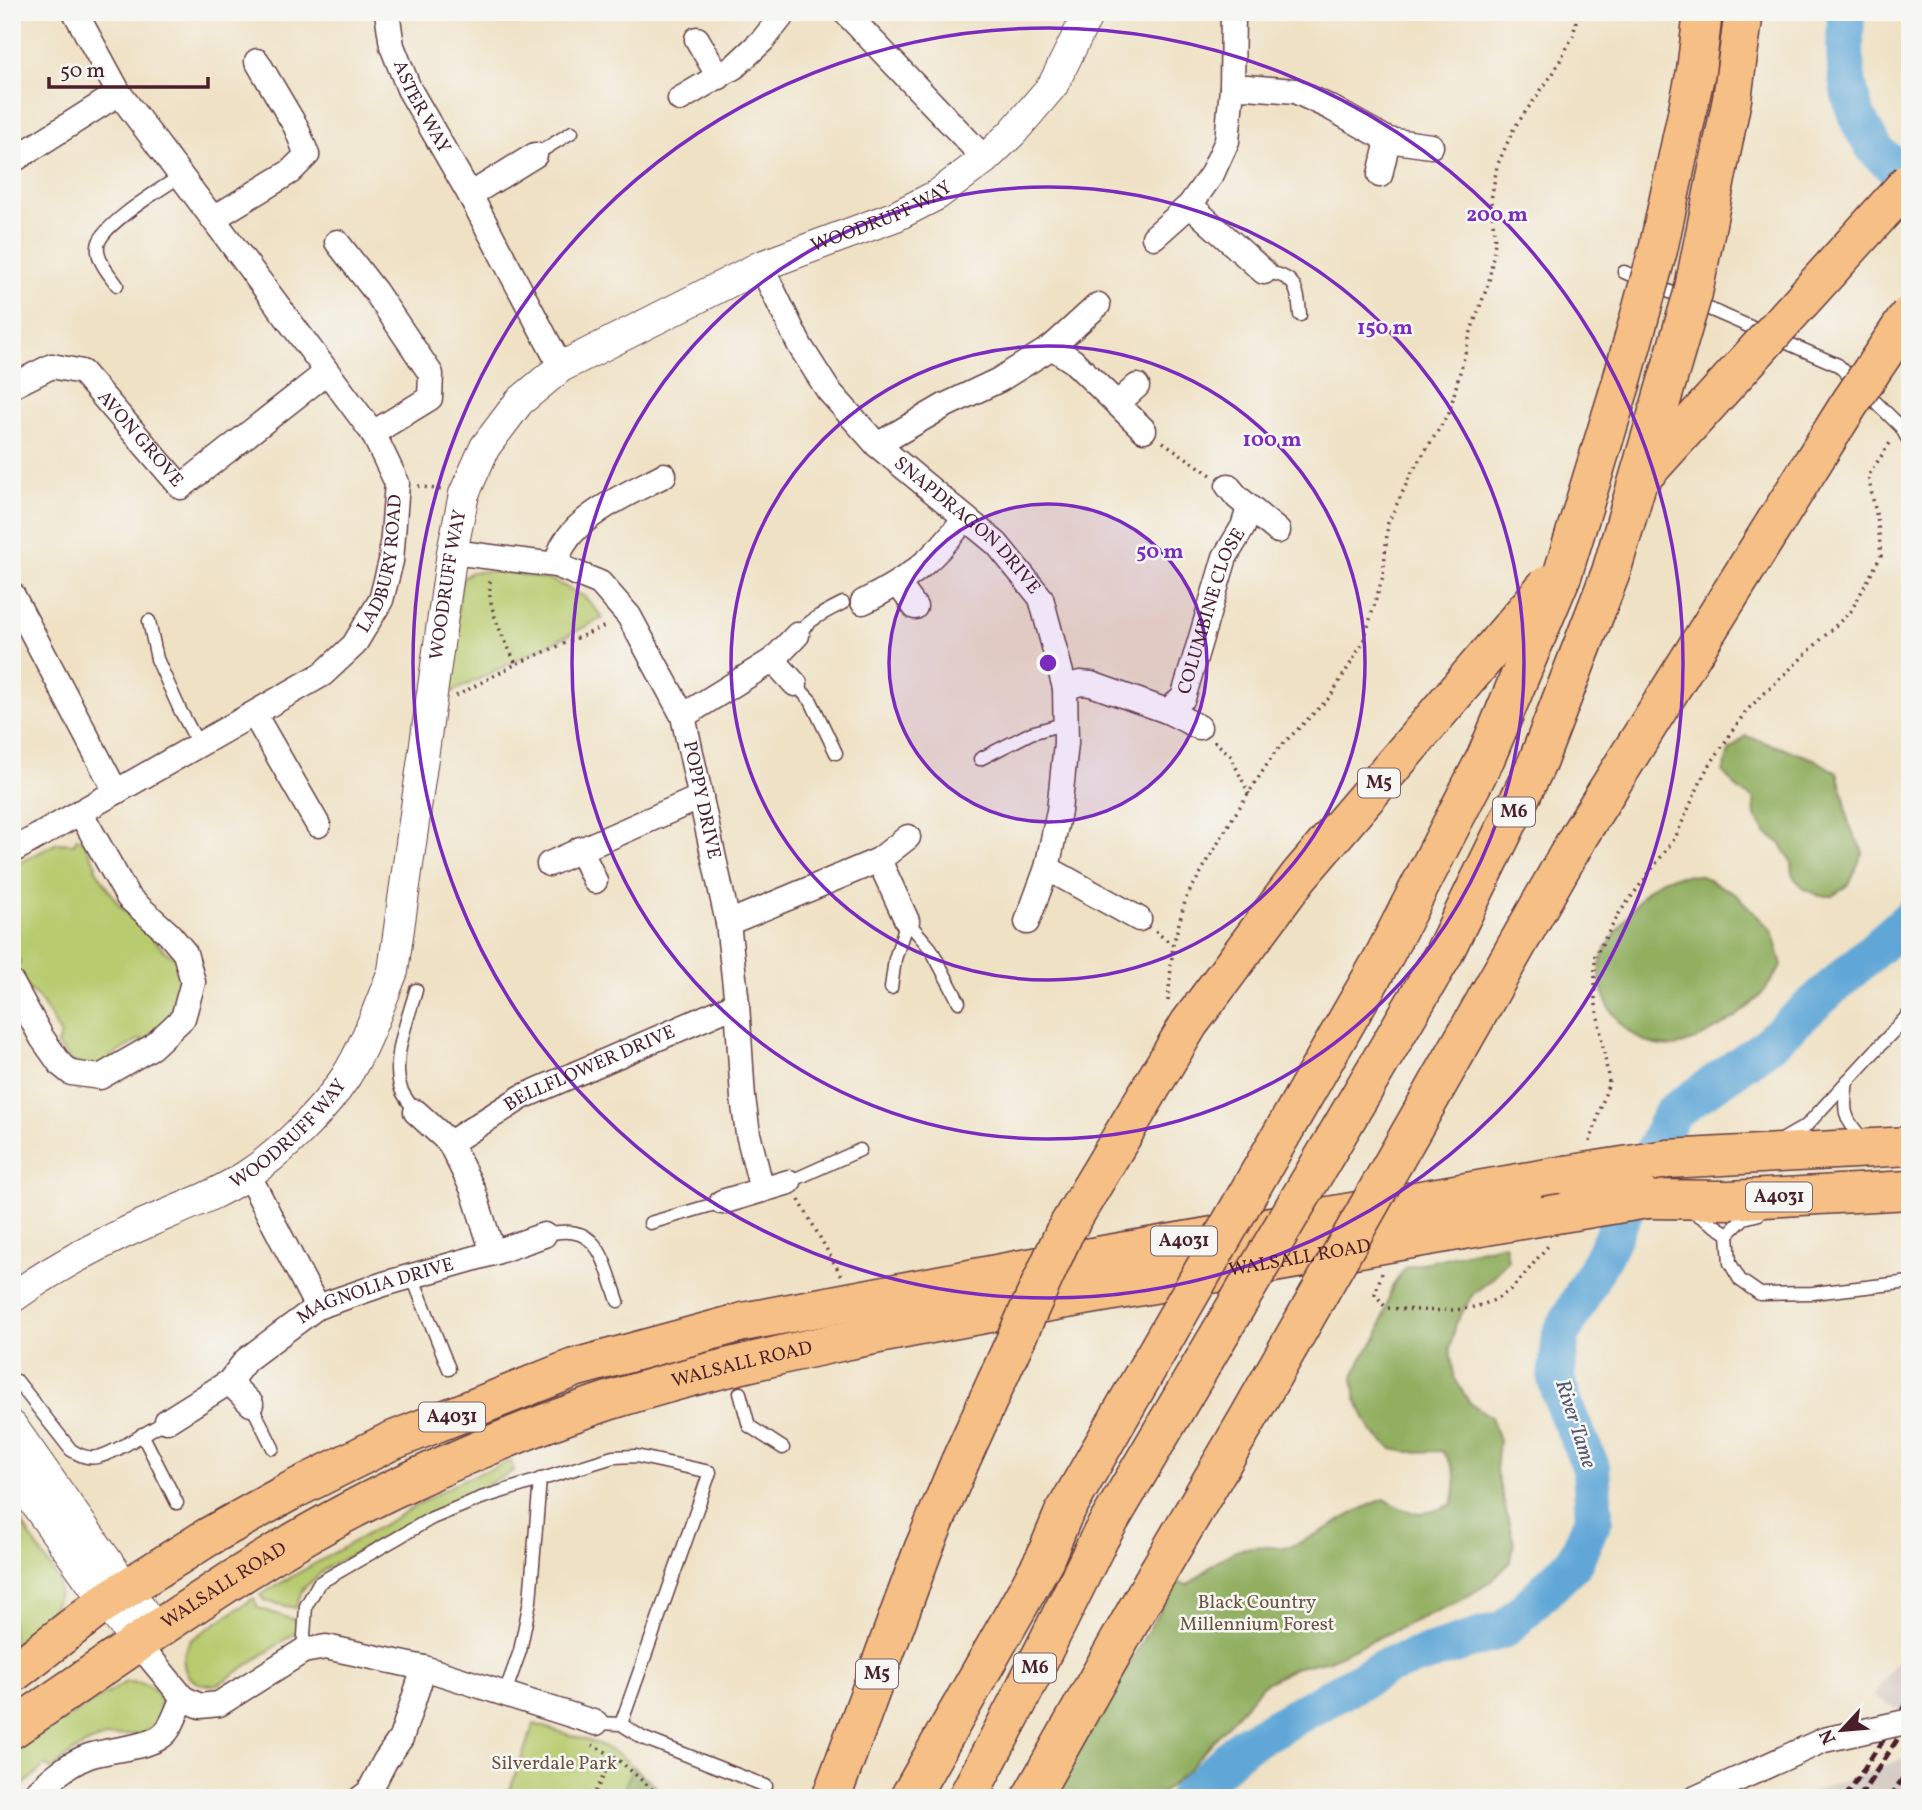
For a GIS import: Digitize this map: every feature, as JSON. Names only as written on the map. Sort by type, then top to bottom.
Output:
[{"type":"main road","name":"M6","points":[[909,1798],[1045,1558],[1063,1515],[1383,958],[1486,757],[1563,573],[1620,384],[1658,250],[1696,71],[1703,12]]},
{"type":"main road","name":"M6","points":[[967,1798],[1100,1537],[1443,955],[1537,764],[1611,572],[1693,293],[1732,99],[1744,12]]},
{"type":"main road","name":"M5","points":[[831,1798],[923,1550],[1063,1233],[1133,1114],[1197,1013],[1299,876],[1505,632],[1910,181]]},
{"type":"main road","points":[[1031,1798],[1580,834],[1848,406],[1910,314]]},
{"type":"main road","name":"WALSALL ROAD","points":[[116,1595],[208,1537],[289,1492],[389,1442],[574,1368],[720,1328],[1037,1267],[1668,1159],[1910,1146]]},
{"type":"main road","name":"WALSALL ROAD","points":[[147,1637],[319,1526],[407,1482],[605,1402],[736,1380],[820,1346],[955,1319],[1547,1229],[1659,1199],[1729,1200],[1910,1190]]},
{"type":"main road","points":[[720,1328],[736,1380]]},
{"type":"main road","name":"A4031","points":[[12,1674],[116,1595]]},
{"type":"main road","name":"A4031","points":[[12,1729],[147,1637]]},
{"type":"street","name":"LADBURY ROAD","points":[[12,851],[323,674],[355,645],[381,600],[391,561],[397,483],[373,433],[119,93],[75,12]]},
{"type":"street","name":"ASTER WAY","points":[[387,12],[392,46],[409,89],[470,195],[561,367]]},
{"type":"street","points":[[680,99],[734,67],[763,40],[785,12]]},
{"type":"street","points":[[845,12],[985,159]]},
{"type":"street","name":"WOODRUFF WAY","points":[[12,1298],[41,1278],[118,1236],[198,1201],[248,1174],[304,1127],[345,1077],[376,1014],[393,971],[452,552],[464,494],[485,447],[519,402],[561,367],[761,266],[896,216],[937,195],[985,159],[1013,132],[1053,85],[1089,12]]},
{"type":"street","points":[[1154,237],[1190,205],[1212,174],[1227,141],[1232,88],[1233,12]]},
{"type":"street","points":[[697,39],[719,77]]},
{"type":"street","points":[[214,218],[290,172],[307,155],[296,127],[257,61]]},
{"type":"street","points":[[1232,88],[1295,91],[1331,107],[1388,140],[1431,146]]},
{"type":"street","points":[[12,161],[119,93]]},
{"type":"street","points":[[1380,175],[1388,140]]},
{"type":"street","points":[[470,195],[535,155]]},
{"type":"street","points":[[1190,205],[1264,272]]},
{"type":"street","points":[[337,242],[375,291],[431,374],[429,398],[373,433]]},
{"type":"street","name":"SNAPDRAGON DRIVE","points":[[761,266],[800,346],[821,379],[877,445],[997,544],[1041,598],[1065,688],[1066,723],[1059,811],[1047,868],[1027,922]]},
{"type":"street","points":[[877,445],[944,406],[999,380],[1052,348],[1098,305]]},
{"type":"street","points":[[1052,348],[1073,360],[1144,430]]},
{"type":"street","name":"AVON GROVE","points":[[12,386],[52,366],[82,372],[181,488],[327,372]]},
{"type":"street","points":[[1116,404],[1137,386]]},
{"type":"street","points":[[556,565],[564,544],[607,494],[664,475]]},
{"type":"street","name":"COLUMBINE CLOSE","points":[[1228,486],[1278,531]]},
{"type":"street","name":"COLUMBINE CLOSE","points":[[1167,711],[1183,698],[1225,556],[1243,527],[1250,508]]},
{"type":"street","points":[[853,602],[899,585],[946,544],[964,519]]},
{"type":"street","name":"POPPY DRIVE","points":[[452,552],[556,565],[600,583],[629,616],[683,716],[728,923],[743,1098],[748,1135],[762,1190]]},
{"type":"street","points":[[899,585],[915,607]]},
{"type":"street","points":[[12,594],[116,792]]},
{"type":"street","points":[[683,716],[773,660],[797,635]]},
{"type":"street","points":[[773,660],[795,684]]},
{"type":"street","name":"COLUMBINE CLOSE","points":[[1065,688],[1080,683],[1091,684],[1167,711],[1199,727]]},
{"type":"street","points":[[254,714],[318,825]]},
{"type":"street","points":[[549,864],[701,797]]},
{"type":"street","points":[[12,983],[41,1038],[61,1065],[71,1073],[100,1077],[152,1047],[183,1018],[192,982],[185,953],[169,934],[128,897],[80,813]]},
{"type":"street","points":[[728,923],[879,860],[908,836]]},
{"type":"street","points":[[580,849],[595,881]]},
{"type":"street","points":[[879,860],[907,921]]},
{"type":"street","points":[[1047,868],[1139,919]]},
{"type":"street","name":"BELLFLOWER DRIVE","points":[[450,1143],[522,1097],[737,1004]]},
{"type":"street","points":[[416,1112],[450,1143],[473,1190],[493,1253]]},
{"type":"street","points":[[248,1174],[317,1307]]},
{"type":"street","points":[[722,1202],[789,1182]]},
{"type":"street","name":"MAGNOLIA DRIVE","points":[[167,1421],[229,1382],[246,1360],[317,1307],[544,1235]]},
{"type":"street","points":[[229,1382],[251,1404]]},
{"type":"street","points":[[12,1426],[116,1595]]},
{"type":"street","points":[[12,1471],[116,1595],[147,1637],[183,1698],[200,1706],[219,1704],[303,1651],[326,1647],[424,1668],[596,1723]]},
{"type":"street","points":[[361,1798],[369,1792],[401,1738],[424,1668]]},
{"type":"street","points":[[31,1798],[71,1764],[133,1745],[147,1745],[164,1735],[183,1698]]},
{"type":"street","points":[[1696,1798],[1824,1740],[1910,1721]]},
{"type":"lane","points":[[535,155],[572,132]]},
{"type":"lane","points":[[117,285],[102,263],[97,248],[100,240],[110,226],[182,175]]},
{"type":"lane","points":[[1264,272],[1281,274],[1289,279],[1298,294],[1300,315]]},
{"type":"lane","points":[[1624,272],[1838,365],[1901,427],[1910,443]]},
{"type":"lane","points":[[797,635],[813,619],[853,602]]},
{"type":"lane","points":[[149,621],[157,659],[199,745]]},
{"type":"lane","points":[[795,684],[811,701],[836,753]]},
{"type":"lane","points":[[980,759],[1031,733],[1066,723]]},
{"type":"lane","points":[[891,988],[895,959],[907,921]]},
{"type":"lane","points":[[907,921],[931,949],[959,1002]]},
{"type":"lane","points":[[416,990],[398,1060],[398,1078],[402,1092],[416,1112]]},
{"type":"lane","points":[[1756,1155],[1806,1126],[1910,1013]]},
{"type":"lane","points":[[1847,1081],[1844,1103],[1846,1118],[1871,1147]]},
{"type":"lane","points":[[789,1182],[860,1150]]},
{"type":"lane","points":[[1728,1234],[1744,1219],[1829,1194]]},
{"type":"lane","points":[[1659,1199],[1728,1234]]},
{"type":"lane","points":[[650,1223],[722,1202]]},
{"type":"lane","points":[[544,1235],[558,1231],[575,1232],[590,1237],[599,1249],[618,1301]]},
{"type":"lane","points":[[1728,1234],[1730,1263],[1740,1280],[1760,1294],[1813,1293],[1910,1282]]},
{"type":"lane","points":[[412,1276],[449,1369]]},
{"type":"lane","points":[[736,1380],[749,1426],[783,1448]]},
{"type":"lane","points":[[17,1381],[71,1450],[83,1457],[97,1457],[167,1421]]},
{"type":"lane","points":[[251,1404],[273,1448]]},
{"type":"lane","points":[[142,1434],[177,1503]]},
{"type":"lane","points":[[303,1651],[306,1606],[319,1583],[432,1518],[481,1498],[613,1457],[636,1456],[710,1472],[621,1724]]},
{"type":"lane","points":[[505,1693],[520,1651],[530,1601],[540,1479]]},
{"type":"lane","points":[[596,1723],[621,1724],[643,1738],[766,1786]]},
{"type":"path","points":[[1167,1003],[1173,945],[1186,898],[1275,752],[1330,696],[1363,643],[1383,576],[1388,523],[1412,472],[1449,413],[1472,328],[1489,282],[1495,242],[1492,200],[1497,166],[1514,128],[1554,72],[1573,36],[1578,12]]},
{"type":"path","points":[[1590,1143],[1609,1083],[1595,999],[1595,956],[1620,912],[1675,838],[1705,772],[1746,711],[1851,611],[1881,556],[1878,523],[1868,476],[1901,427]]},
{"type":"path","points":[[1144,430],[1228,486]]},
{"type":"path","points":[[397,483],[464,494]]},
{"type":"path","points":[[493,558],[489,590],[496,622],[516,664]]},
{"type":"path","points":[[430,710],[516,664],[629,616]]},
{"type":"path","points":[[1199,727],[1230,755],[1249,794]]},
{"type":"path","points":[[789,1182],[841,1275]]},
{"type":"path","points":[[1384,1265],[1375,1294],[1386,1308],[1431,1311],[1482,1306],[1511,1289],[1547,1229]]},
{"type":"path","points":[[596,1723],[588,1744],[614,1756],[662,1798]]},
{"type":"path","points":[[592,1798],[614,1756]]},
{"type":"shaded area","points":[[1910,1642],[1910,1716],[1873,1696]]},
{"type":"shaded area","points":[[1910,1756],[1910,1798],[1796,1798]]},
{"type":"green space","points":[[500,571],[554,581],[585,597],[603,618],[446,695],[462,579],[471,572]]},
{"type":"green space","points":[[1746,736],[1814,759],[1837,773],[1849,825],[1863,852],[1850,883],[1833,896],[1820,896],[1803,888],[1793,876],[1792,863],[1781,844],[1767,834],[1755,816],[1754,799],[1739,790],[1723,772],[1729,751]]},
{"type":"green space","points":[[77,838],[84,842],[95,868],[119,905],[168,954],[178,958],[180,987],[173,1012],[147,1041],[140,1039],[112,1056],[102,1068],[74,1063],[57,1045],[61,1035],[43,1004],[20,980],[16,969],[20,962],[12,948],[12,867],[57,843],[74,844]]},
{"type":"green space","points":[[1699,875],[1737,895],[1772,931],[1782,965],[1757,999],[1713,1031],[1684,1044],[1666,1046],[1649,1043],[1619,1022],[1609,1007],[1602,990],[1600,972],[1603,955],[1631,911],[1650,888],[1666,878]]},
{"type":"green space","name":"Black Country Millennium Forest","points":[[1505,1244],[1508,1260],[1492,1279],[1473,1294],[1456,1323],[1450,1349],[1454,1377],[1469,1402],[1491,1417],[1499,1441],[1496,1471],[1514,1543],[1511,1562],[1489,1583],[1461,1600],[1329,1660],[1294,1668],[1263,1685],[1186,1772],[1156,1798],[1063,1798],[1056,1791],[1176,1582],[1188,1585],[1217,1562],[1242,1549],[1294,1545],[1385,1499],[1402,1509],[1418,1513],[1434,1511],[1452,1504],[1455,1476],[1443,1451],[1408,1452],[1392,1449],[1372,1432],[1356,1399],[1353,1378],[1362,1358],[1378,1336],[1392,1287],[1406,1267]]},
{"type":"green space","points":[[511,1461],[514,1471],[326,1568],[302,1590],[296,1608],[265,1601],[260,1595],[460,1481]]},
{"type":"green space","points":[[12,1508],[58,1579],[59,1590],[57,1600],[46,1617],[12,1645]]},
{"type":"green space","points":[[254,1598],[258,1608],[295,1620],[299,1626],[298,1631],[219,1684],[208,1685],[192,1679],[184,1666],[186,1649],[191,1640]]},
{"type":"green space","points":[[126,1682],[146,1685],[159,1696],[160,1712],[151,1729],[137,1734],[102,1738],[69,1755],[52,1770],[45,1765],[17,1791],[21,1798],[12,1798],[12,1752]]},
{"type":"green space","name":"Silverdale Park","points":[[534,1724],[599,1744],[621,1756],[669,1798],[507,1798]]},
{"type":"green space","points":[[634,1767],[669,1798],[622,1798]]},
{"type":"waterway","name":"River Tame","points":[[1846,12],[1846,67],[1851,101],[1857,117],[1876,150],[1910,178]]},
{"type":"waterway","name":"River Tame","points":[[1187,1798],[1242,1746],[1387,1666],[1505,1629],[1574,1562],[1594,1518],[1591,1467],[1565,1408],[1556,1379],[1561,1334],[1602,1258],[1672,1113],[1764,1048],[1910,918]]},
{"type":"railway","points":[[1845,1798],[1910,1698]]},
{"type":"railway","points":[[1859,1798],[1910,1720]]},
{"type":"railway","points":[[1890,1798],[1910,1767]]}]
